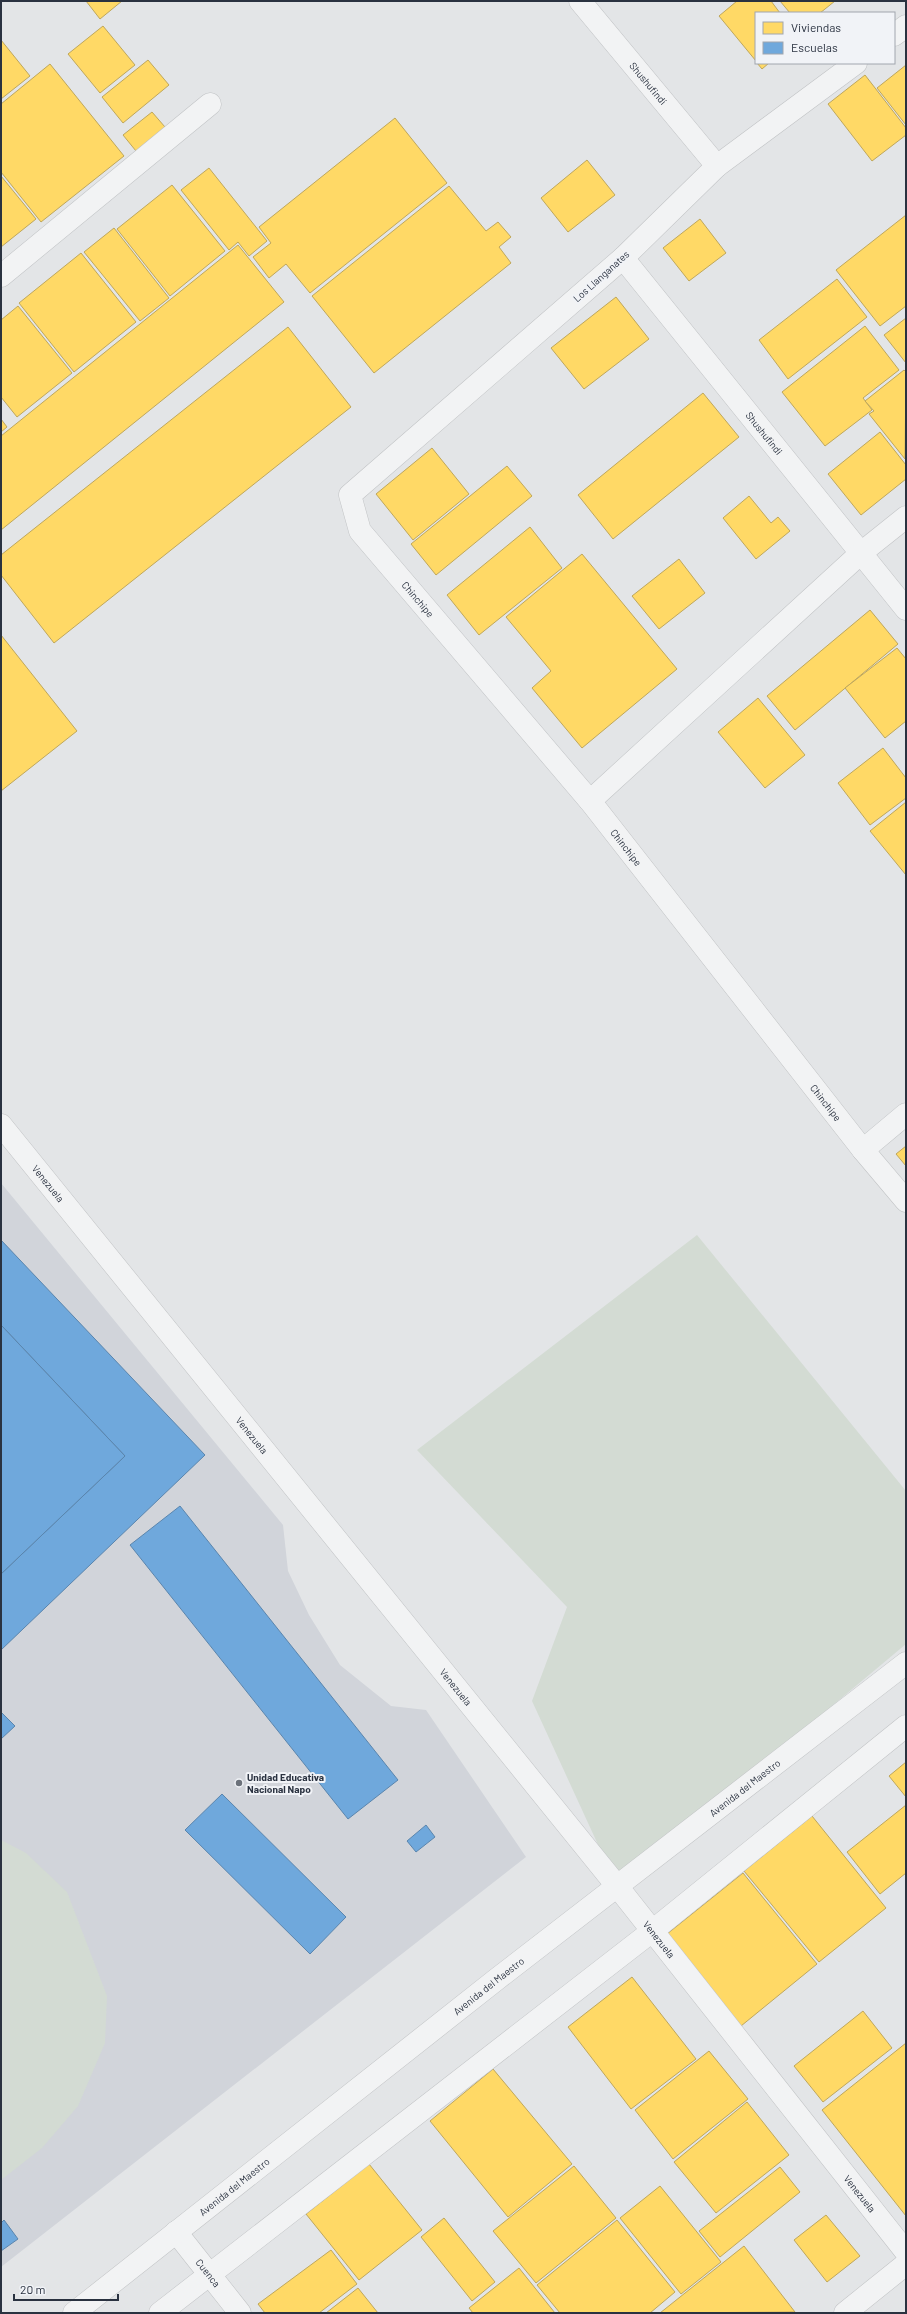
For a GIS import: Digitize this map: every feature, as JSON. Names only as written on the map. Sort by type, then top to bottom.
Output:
[{"type":"street","name":"Shushufindi","points":[[580,1],[716,166]]},
{"type":"street","points":[[895,34],[906,26]]},
{"type":"street","name":"Los Llanganates","points":[[350,495],[623,258],[716,166],[855,64]]},
{"type":"street","points":[[1,276],[210,104]]},
{"type":"street","name":"Shushufindi","points":[[623,258],[906,609]]},
{"type":"street","name":"Chinchipe","points":[[350,495],[360,531],[590,801],[863,1150],[906,1201]]},
{"type":"street","points":[[590,801],[861,553],[906,517]]},
{"type":"street","points":[[863,1150],[906,1114]]},
{"type":"street","name":"Venezuela","points":[[1,1125],[617,1886],[651,1932],[906,2252]]},
{"type":"street","name":"Avenida del Maestro","points":[[74,2313],[617,1886],[906,1663]]},
{"type":"street","points":[[160,2313],[651,1932],[906,1726]]},
{"type":"street","name":"Cuenca","points":[[176,2232],[240,2313]]},
{"type":"street","points":[[845,2313],[906,2264]]},
{"type":"shaded area","name":"Unidad Educativa Nacional Napo","points":[[1,1183],[283,1525],[288,1571],[309,1615],[340,1665],[391,1706],[426,1710],[526,1857],[1,2267]]},
{"type":"shaded area","points":[[697,1235],[906,1491],[906,1644],[617,1886],[532,1701],[567,1607],[417,1450]]},
{"type":"shaded area","points":[[1,1840],[26,1853],[67,1892],[107,1996],[105,2043],[78,2106],[42,2148],[1,2180]]},
{"type":"building: Viviendas","points":[[86,1],[122,1],[100,19]]},
{"type":"building: Viviendas","points":[[737,1],[771,1],[779,12],[755,12],[755,60],[719,16]]},
{"type":"building: Viviendas","points":[[780,1],[835,1],[821,12],[789,12]]},
{"type":"building: Viviendas","points":[[103,26],[135,65],[100,93],[68,54]]},
{"type":"building: Viviendas","points":[[1,40],[30,76],[1,99]]},
{"type":"building: Viviendas","points":[[148,60],[169,85],[123,123],[102,97]]},
{"type":"building: Viviendas","points":[[50,64],[124,156],[41,222],[1,172],[1,104]]},
{"type":"building: Viviendas","points":[[758,64],[768,64],[762,69]]},
{"type":"building: Viviendas","points":[[906,65],[906,125],[877,88]]},
{"type":"building: Viviendas","points":[[865,75],[906,128],[906,135],[872,161],[828,104]]},
{"type":"building: Viviendas","points":[[152,112],[165,127],[136,151],[123,135]]},
{"type":"building: Viviendas","points":[[395,118],[447,183],[310,293],[286,264],[269,278],[253,257],[271,243],[259,227]]},
{"type":"building: Viviendas","points":[[587,160],[615,195],[568,232],[541,198]]},
{"type":"building: Viviendas","points":[[209,168],[267,241],[249,256],[238,242],[229,250],[181,190]]},
{"type":"building: Viviendas","points":[[1,176],[36,219],[1,247]]},
{"type":"building: Viviendas","points":[[172,185],[225,251],[170,296],[117,229]]},
{"type":"building: Viviendas","points":[[449,186],[486,231],[498,222],[511,237],[499,247],[511,263],[374,373],[312,296]]},
{"type":"building: Viviendas","points":[[906,215],[906,306],[880,326],[836,270]]},
{"type":"building: Viviendas","points":[[700,219],[726,253],[689,281],[663,248]]},
{"type":"building: Viviendas","points":[[114,228],[169,298],[140,321],[84,252]]},
{"type":"building: Viviendas","points":[[238,245],[284,302],[1,530],[1,436]]},
{"type":"building: Viviendas","points":[[81,253],[136,322],[74,372],[19,303]]},
{"type":"building: Viviendas","points":[[837,279],[867,317],[788,379],[759,340]]},
{"type":"building: Viviendas","points":[[616,297],[649,339],[584,389],[551,348]]},
{"type":"building: Viviendas","points":[[18,306],[72,373],[17,417],[1,397],[1,320]]},
{"type":"building: Viviendas","points":[[906,318],[906,363],[884,335]]},
{"type":"building: Viviendas","points":[[865,326],[899,370],[863,398],[872,410],[825,446],[782,392]]},
{"type":"building: Viviendas","points":[[288,327],[351,407],[54,643],[1,575],[1,555]]},
{"type":"building: Viviendas","points":[[904,370],[906,372],[905,459],[869,414],[874,411],[865,401]]},
{"type":"building: Viviendas","points":[[703,393],[739,437],[613,539],[578,495]]},
{"type":"building: Viviendas","points":[[1,419],[7,427],[1,432]]},
{"type":"building: Viviendas","points":[[880,432],[906,465],[906,479],[861,515],[828,474]]},
{"type":"building: Viviendas","points":[[432,448],[469,494],[413,540],[376,494]]},
{"type":"building: Viviendas","points":[[507,466],[532,496],[436,575],[411,544]]},
{"type":"building: Viviendas","points":[[749,496],[771,523],[778,517],[790,531],[756,559],[723,518]]},
{"type":"building: Viviendas","points":[[530,527],[562,568],[479,635],[447,595]]},
{"type":"building: Viviendas","points":[[582,554],[677,669],[582,748],[532,688],[551,671],[506,617]]},
{"type":"building: Viviendas","points":[[679,559],[705,593],[659,629],[632,596]]},
{"type":"building: Viviendas","points":[[870,610],[898,644],[795,730],[767,696]]},
{"type":"building: Viviendas","points":[[1,635],[77,731],[1,791]]},
{"type":"building: Viviendas","points":[[897,648],[906,659],[906,721],[885,738],[845,688]]},
{"type":"building: Viviendas","points":[[758,698],[805,755],[765,788],[718,732]]},
{"type":"building: Viviendas","points":[[883,748],[906,778],[906,798],[870,825],[838,783]]},
{"type":"building: Viviendas","points":[[906,802],[906,875],[870,831]]},
{"type":"building: Viviendas","points":[[906,1146],[906,1166],[896,1154]]},
{"type":"building: Viviendas","points":[[906,1762],[906,1797],[889,1776]]},
{"type":"building: Viviendas","points":[[906,1805],[906,1873],[880,1894],[847,1852]]},
{"type":"building: Viviendas","points":[[812,1816],[886,1908],[819,1962],[744,1871]]},
{"type":"building: Viviendas","points":[[743,1873],[817,1964],[741,2026],[667,1934]]},
{"type":"building: Viviendas","points":[[632,1977],[696,2059],[631,2109],[568,2027]]},
{"type":"building: Viviendas","points":[[863,2011],[892,2048],[823,2102],[794,2066]]},
{"type":"building: Viviendas","points":[[906,2043],[906,2216],[822,2110]]},
{"type":"building: Viviendas","points":[[709,2051],[748,2099],[673,2159],[635,2110]]},
{"type":"building: Viviendas","points":[[493,2069],[572,2164],[508,2217],[430,2121]]},
{"type":"building: Viviendas","points":[[747,2102],[789,2155],[716,2213],[674,2162]]},
{"type":"building: Viviendas","points":[[369,2164],[422,2230],[359,2280],[306,2214]]},
{"type":"building: Viviendas","points":[[574,2166],[616,2218],[536,2283],[493,2231]]},
{"type":"building: Viviendas","points":[[780,2167],[800,2192],[720,2257],[699,2231]]},
{"type":"building: Viviendas","points":[[660,2186],[721,2262],[681,2294],[620,2218]]},
{"type":"building: Viviendas","points":[[826,2215],[860,2256],[827,2282],[794,2240]]},
{"type":"building: Viviendas","points":[[444,2218],[495,2282],[472,2301],[421,2237]]},
{"type":"building: Viviendas","points":[[617,2220],[675,2292],[650,2313],[560,2313],[537,2285]]},
{"type":"building: Viviendas","points":[[744,2246],[795,2312],[660,2313]]},
{"type":"building: Viviendas","points":[[331,2250],[357,2284],[319,2313],[265,2313],[258,2304]]},
{"type":"building: Viviendas","points":[[519,2268],[555,2313],[473,2313],[469,2308]]},
{"type":"building: Viviendas","points":[[358,2288],[378,2313],[326,2313]]},
{"type":"building: Escuelas","points":[[1,1240],[205,1455],[1,1650],[1,1574],[125,1456],[1,1325]]},
{"type":"building: Escuelas","points":[[1,1325],[125,1456],[1,1574]]},
{"type":"building: Escuelas","points":[[180,1506],[398,1780],[348,1819],[130,1545]]},
{"type":"building: Escuelas","points":[[1,1712],[15,1726],[1,1739]]},
{"type":"building: Escuelas","points":[[222,1794],[346,1917],[310,1954],[185,1830]]},
{"type":"building: Escuelas","points":[[426,1825],[435,1837],[416,1852],[407,1841]]},
{"type":"building: Escuelas","points":[[4,2220],[18,2239],[1,2251],[1,2223]]},
{"type":"place","name":"Unidad Educativa Nacional Napo","points":[[239,1783]]}]
